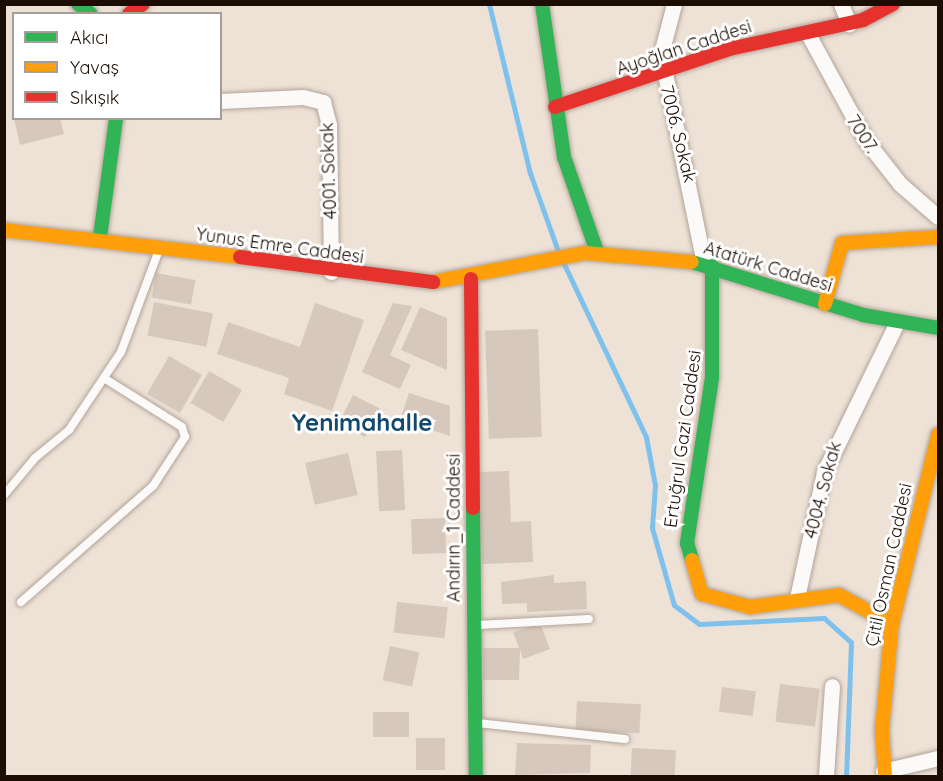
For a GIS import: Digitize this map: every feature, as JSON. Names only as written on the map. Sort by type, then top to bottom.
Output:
[{"type":"street","points":[[542,4],[564,157],[591,253]]},
{"type":"street","name":"7006. Sokak","points":[[674,4],[663,37],[664,75],[708,265]]},
{"type":"street","points":[[841,4],[849,24]]},
{"type":"street","name":"Ayoğlan Caddesi","points":[[555,107],[664,75],[729,49],[849,24],[893,4]]},
{"type":"street","name":"7007.","points":[[808,34],[867,142],[900,183],[939,217]]},
{"type":"street","name":"4001. Sokak","points":[[222,101],[303,97],[323,102],[329,125],[331,272]]},
{"type":"street","points":[[100,237],[116,120]]},
{"type":"street","name":"Yunus Emre Caddesi","points":[[4,230],[100,237],[402,282],[471,279],[591,253]]},
{"type":"street","points":[[825,303],[842,243],[939,237]]},
{"type":"street","name":"Atatürk Caddesi","points":[[591,253],[708,265],[825,303],[897,322],[939,328]]},
{"type":"street","name":"Ertuğrul Gazi Caddesi","points":[[708,265],[712,377],[689,521],[690,562],[702,594],[714,600],[750,607],[797,598],[839,595],[892,624]]},
{"type":"street","name":"Andırın_1 Caddesi","points":[[471,279],[471,625],[476,777]]},
{"type":"street","name":"4004. Sokak","points":[[797,598],[824,472],[897,322]]},
{"type":"street","name":"Çitil Osman Caddesi","points":[[884,774],[892,624],[939,435]]},
{"type":"street","points":[[826,777],[832,686]]},
{"type":"street","points":[[884,774],[939,758]]},
{"type":"lane","points":[[4,495],[34,458],[69,430],[104,378],[130,332],[160,247]]},
{"type":"lane","points":[[21,602],[153,486],[185,436],[182,426],[104,378]]},
{"type":"lane","points":[[471,625],[590,619]]},
{"type":"lane","points":[[474,722],[625,739]]},
{"type":"building","points":[[14,120],[60,120],[64,134],[20,145]]},
{"type":"building","points":[[156,273],[195,280],[191,305],[152,298]]},
{"type":"building","points":[[154,302],[213,313],[206,347],[148,335]]},
{"type":"building","points":[[315,303],[364,320],[332,411],[284,394],[289,378],[217,354],[228,322],[300,347]]},
{"type":"building","points":[[393,303],[412,306],[390,355],[411,365],[400,389],[362,372]]},
{"type":"building","points":[[420,307],[447,318],[447,370],[401,350]]},
{"type":"building","points":[[538,329],[542,437],[489,439],[485,331]]},
{"type":"building","points":[[169,356],[202,375],[180,413],[147,394]]},
{"type":"building","points":[[209,371],[242,390],[223,422],[190,403]]},
{"type":"building","points":[[409,393],[450,406],[450,436],[400,420]]},
{"type":"building","points":[[353,395],[380,409],[365,437],[338,424]]},
{"type":"building","points":[[402,450],[405,510],[379,511],[376,451]]},
{"type":"building","points":[[348,453],[358,495],[315,505],[305,463]]},
{"type":"building","points":[[509,471],[511,522],[531,521],[533,562],[482,564],[479,472]]},
{"type":"building","points":[[445,518],[446,553],[412,554],[411,519]]},
{"type":"building","points":[[554,575],[554,583],[586,581],[587,609],[527,612],[527,603],[502,604],[501,582]]},
{"type":"building","points":[[397,602],[448,607],[444,638],[394,633]]},
{"type":"building","points":[[540,623],[550,649],[523,659],[520,649],[519,680],[483,680],[483,648],[519,648],[513,632]]},
{"type":"building","points":[[390,646],[419,652],[412,686],[383,680]]},
{"type":"building","points":[[780,684],[820,689],[815,727],[775,722]]},
{"type":"building","points":[[722,687],[756,691],[753,716],[719,712]]},
{"type":"building","points":[[577,701],[641,704],[639,733],[575,730]]},
{"type":"building","points":[[373,712],[409,712],[409,737],[373,737]]},
{"type":"building","points":[[416,738],[445,738],[445,770],[416,770]]},
{"type":"building","points":[[517,743],[591,745],[590,773],[515,775]]},
{"type":"building","points":[[632,748],[676,750],[675,776],[631,776]]},
{"type":"waterway","points":[[489,4],[530,173],[559,254]]},
{"type":"waterway","points":[[563,262],[646,437],[655,485],[652,528],[674,605],[699,624],[824,618],[851,642],[846,776]]},
{"type":"traffic: fast","points":[[78,4],[88,12]]},
{"type":"traffic: fast","points":[[542,4],[564,157],[597,252]]},
{"type":"traffic: fast","points":[[100,237],[116,120]]},
{"type":"traffic: fast","points":[[692,262],[863,315],[938,328]]},
{"type":"traffic: fast","points":[[692,560],[687,543],[712,377],[712,266]]},
{"type":"traffic: fast","points":[[473,508],[476,776]]},
{"type":"traffic: slow","points":[[4,230],[240,257]]},
{"type":"traffic: slow","points":[[825,304],[842,243],[938,237]]},
{"type":"traffic: slow","points":[[433,282],[585,253],[692,262]]},
{"type":"traffic: slow","points":[[885,776],[882,729],[892,624],[938,435]]},
{"type":"traffic: slow","points":[[692,560],[702,594],[750,607],[839,595],[892,624]]},
{"type":"traffic: jam","points":[[132,12],[143,4]]},
{"type":"traffic: jam","points":[[555,107],[729,49],[863,20],[893,4]]},
{"type":"traffic: jam","points":[[240,257],[433,282]]},
{"type":"traffic: jam","points":[[471,279],[473,508]]},
{"type":"district","name":"Yenimahalle","points":[[362,423]]}]
